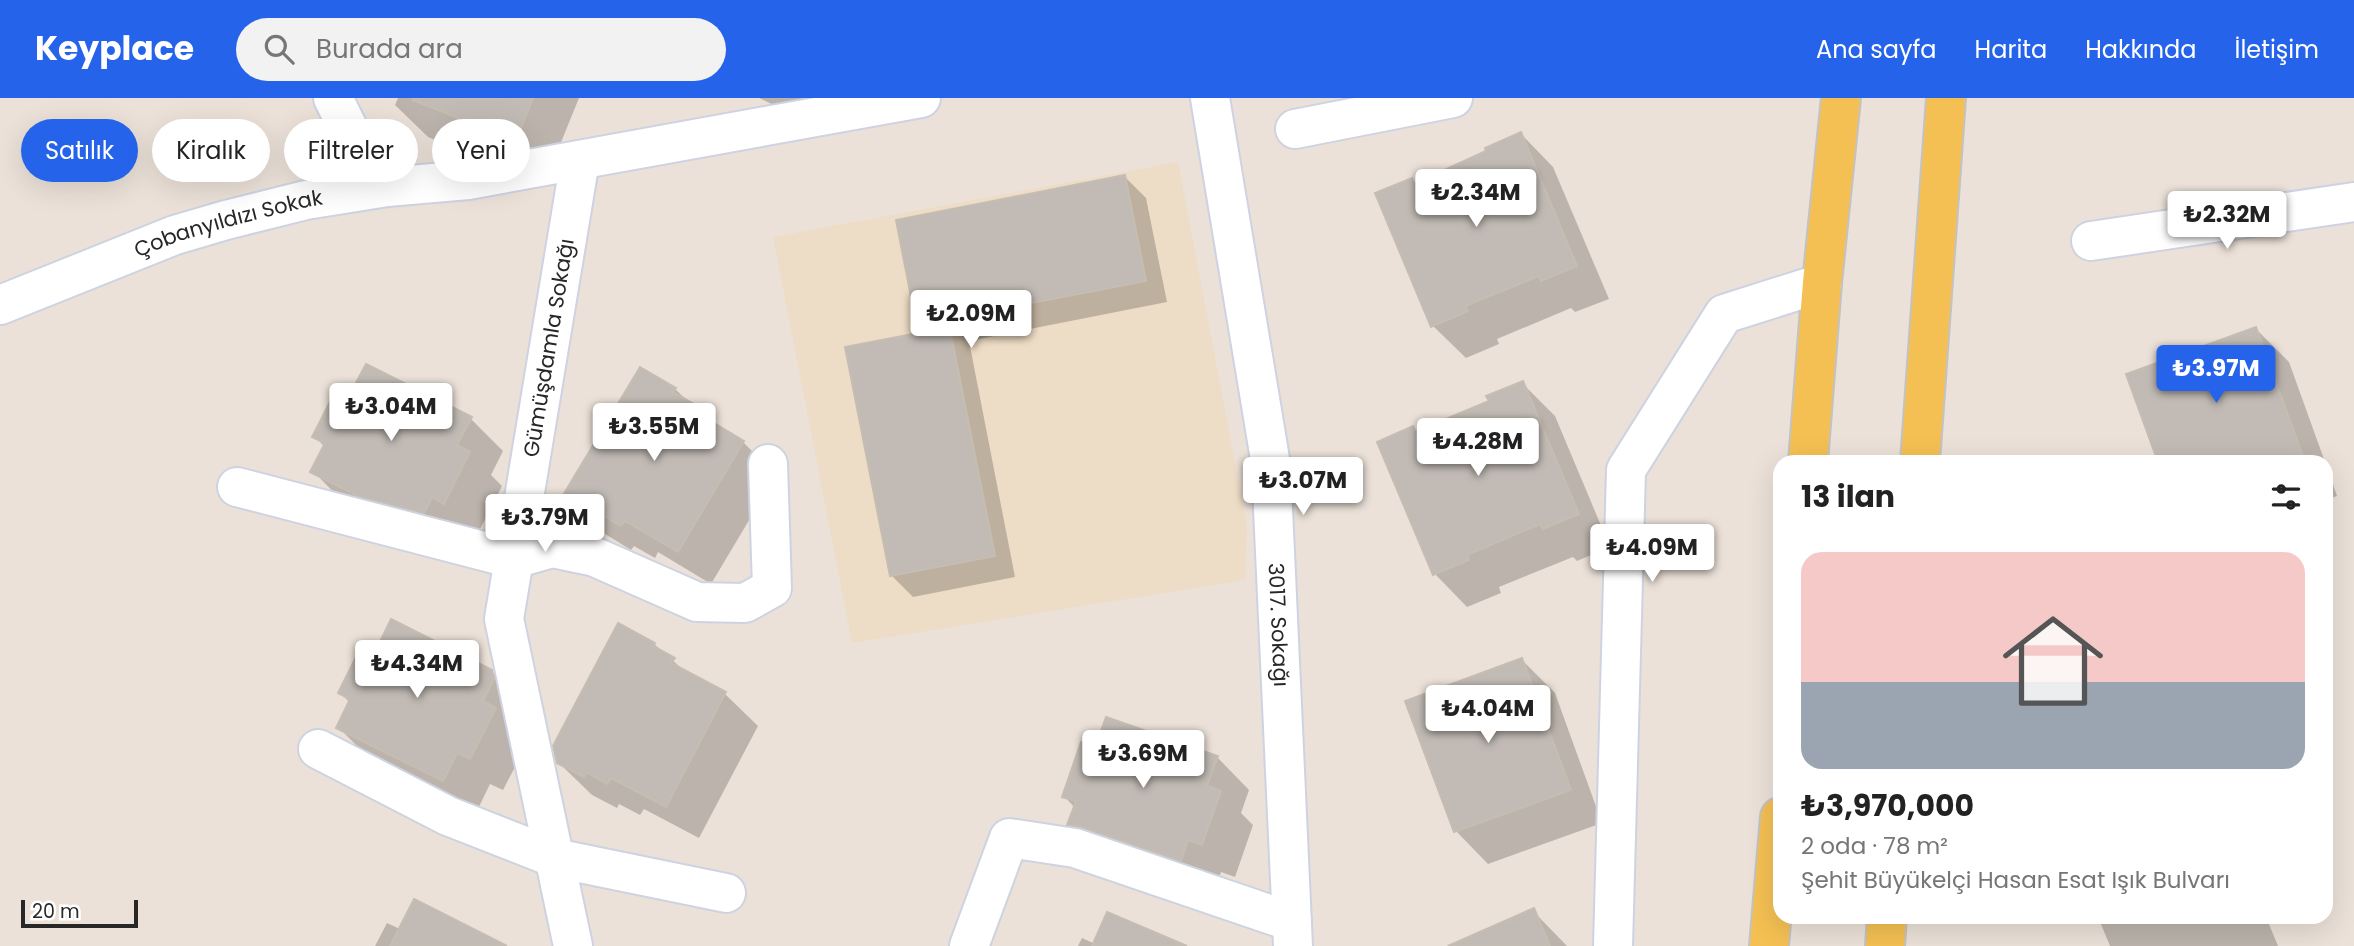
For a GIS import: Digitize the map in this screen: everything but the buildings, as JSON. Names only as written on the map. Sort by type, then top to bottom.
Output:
[{"type":"main road","points":[[1809,455],[1822,283],[1841,98]]},
{"type":"main road","points":[[1920,455],[1946,98]]},
{"type":"main road","points":[[1769,946],[1773,899]]},
{"type":"main road","points":[[1885,946],[1887,924]]},
{"type":"street","points":[[333,98],[360,152],[387,187]]},
{"type":"street","name":"Çobanyıldızı Sokak","points":[[0,305],[175,235],[306,200],[387,187],[468,180],[921,98]]},
{"type":"street","name":"3017. Sokağı","points":[[1210,98],[1271,465],[1292,934]]},
{"type":"street","points":[[1295,129],[1453,98]]},
{"type":"street","name":"Gümüşdamla Sokağı","points":[[573,946],[504,619],[580,160]]},
{"type":"street","points":[[2091,241],[2354,202]]},
{"type":"street","points":[[1613,946],[1626,470],[1724,314],[1822,283]]},
{"type":"street","points":[[237,487],[514,559],[552,548],[595,557],[697,603],[745,603],[772,587],[768,464]]},
{"type":"street","points":[[318,749],[448,816],[555,858],[726,892]]},
{"type":"street","points":[[969,946],[1009,838],[1075,848],[1292,934]]},
{"type":"shaded area","points":[[1178,162],[1247,526],[1245,580],[852,643],[773,237]]}]
